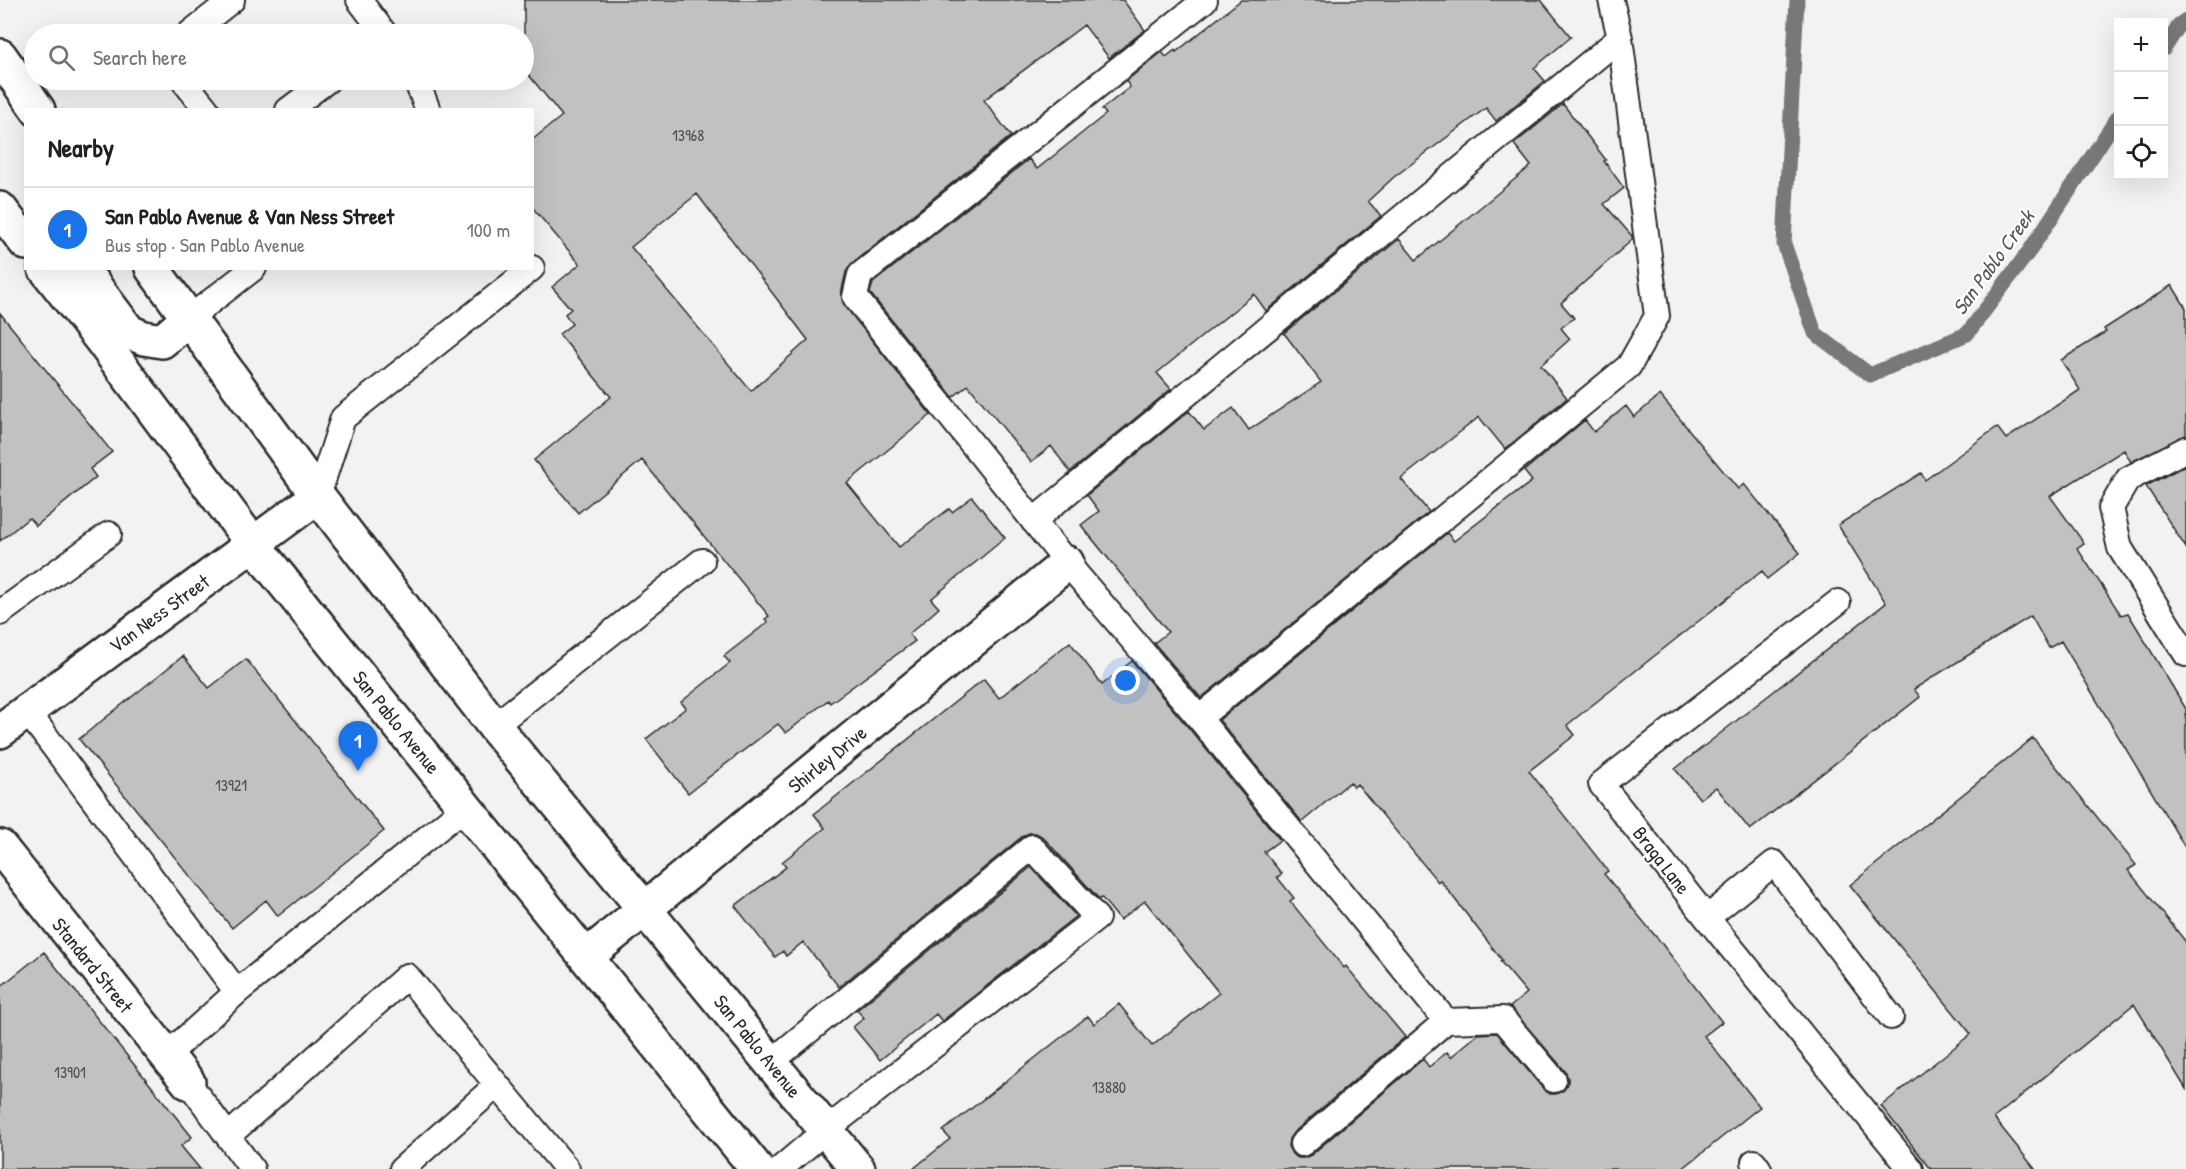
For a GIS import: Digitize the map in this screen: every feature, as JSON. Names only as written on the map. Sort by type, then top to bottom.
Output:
[{"type":"main road","points":[[0,56],[37,108]]},
{"type":"main road","points":[[0,201],[11,202],[24,209]]},
{"type":"main road","points":[[0,209],[24,240]]},
{"type":"main road","name":"San Pablo Avenue","points":[[47,270],[100,338],[252,543],[757,1169]]},
{"type":"main road","points":[[82,270],[129,332],[144,338],[162,341],[188,319]]},
{"type":"main road","name":"San Pablo Avenue","points":[[153,270],[318,496],[494,726],[858,1169]]},
{"type":"main road","name":"Van Ness Street","points":[[0,731],[318,496]]},
{"type":"main road","name":"Shirley Drive","points":[[587,956],[1067,563]]},
{"type":"main road","name":"Standard Street","points":[[0,847],[188,1082]]},
{"type":"lane","points":[[201,24],[231,0]]},
{"type":"lane","points":[[359,0],[377,24]]},
{"type":"lane","points":[[1204,0],[860,274],[855,297],[1067,563],[1199,718],[1446,1021]]},
{"type":"lane","points":[[1199,718],[1629,366],[1657,316],[1620,38],[1611,0]]},
{"type":"lane","points":[[1033,520],[1620,38]]},
{"type":"lane","points":[[191,90],[205,108]]},
{"type":"lane","points":[[291,108],[315,90]]},
{"type":"lane","points":[[420,90],[427,108]]},
{"type":"lane","points":[[188,319],[251,270]]},
{"type":"lane","points":[[318,496],[343,418],[530,270]]},
{"type":"lane","points":[[2186,449],[2128,479],[2111,508],[2120,548],[2186,654]]},
{"type":"lane","points":[[0,613],[109,534]]},
{"type":"lane","points":[[494,726],[702,561]]},
{"type":"lane","name":"Braga Lane","points":[[1838,602],[1601,784],[1911,1169]]},
{"type":"lane","points":[[27,711],[237,992]]},
{"type":"lane","points":[[166,1056],[237,992],[465,807]]},
{"type":"lane","points":[[771,1062],[1032,847],[1097,918],[826,1130],[780,1169]]},
{"type":"lane","points":[[1707,918],[1774,863],[1891,1017]]},
{"type":"lane","points":[[228,1136],[407,976],[567,1169]]},
{"type":"lane","points":[[1302,1144],[1446,1021],[1503,1019],[1554,1080]]},
{"type":"lane","points":[[188,1082],[252,1169]]},
{"type":"lane","points":[[402,1169],[497,1085]]},
{"type":"building","points":[[524,0],[1123,0],[1145,30],[1109,58],[1084,25],[984,100],[1011,136],[851,264],[846,272],[841,294],[844,305],[931,415],[847,483],[899,547],[949,509],[952,512],[972,497],[1005,538],[931,599],[939,608],[909,634],[915,641],[830,703],[828,700],[786,733],[778,724],[688,793],[646,739],[686,708],[681,702],[730,663],[724,656],[768,622],[765,619],[769,616],[642,460],[578,513],[534,460],[611,397],[559,334],[572,324],[565,314],[571,309],[552,287],[580,264],[534,209],[534,138],[562,116],[534,81],[534,24],[524,24]],"holes":[[[697,194],[808,340],[751,391],[631,247]]]},
{"type":"building","points":[[1241,0],[1541,0],[1571,37],[1534,68],[1545,81],[1496,121],[1486,108],[1394,177],[1368,201],[1381,216],[1266,311],[1254,294],[1157,373],[1171,389],[1070,472],[1051,446],[1031,462],[968,385],[953,397],[870,293],[873,283],[1029,159],[1037,169],[1106,114],[1102,109],[1130,87],[1126,81],[1162,52],[1166,57],[1175,50],[1176,52]]},
{"type":"building","points":[[1563,104],[1606,160],[1604,161],[1624,188],[1604,204],[1632,236],[1632,240],[1561,303],[1574,318],[1561,328],[1570,339],[1541,365],[1567,398],[1505,449],[1479,417],[1401,479],[1429,512],[1201,698],[1154,643],[1168,632],[1081,525],[1099,511],[1087,495],[1189,411],[1204,430],[1233,408],[1249,430],[1321,382],[1284,333],[1399,239],[1416,260],[1531,166],[1514,144]]},
{"type":"building","points":[[2172,285],[2186,308],[2186,435],[2131,462],[2124,450],[2050,496],[2084,543],[2077,548],[2121,615],[2128,613],[2186,709],[2186,849],[2061,641],[2049,648],[2031,616],[1914,689],[1920,697],[1750,830],[1716,787],[1700,799],[1675,769],[1886,603],[1838,525],[1921,473],[1925,480],[1997,427],[2006,439],[2080,390],[2061,360],[2106,332],[2104,329]]},
{"type":"building","points":[[0,313],[112,452],[90,469],[96,477],[36,526],[29,518],[0,541]]},
{"type":"building","points":[[1660,395],[1738,489],[1744,484],[1800,553],[1767,579],[1762,571],[1567,725],[1575,735],[1529,771],[1608,871],[1604,874],[1722,1022],[1704,1036],[1760,1107],[1682,1169],[913,1169],[950,1139],[943,1131],[1088,1016],[1094,1024],[1119,1004],[1152,1046],[1219,993],[1145,901],[1120,920],[1102,898],[1099,899],[1043,837],[1036,833],[1023,836],[839,987],[803,942],[786,956],[783,951],[775,957],[735,906],[786,867],[782,862],[825,828],[814,814],[984,679],[999,698],[1070,642],[1102,685],[1132,661],[1188,727],[1280,840],[1264,852],[1282,874],[1277,877],[1294,898],[1290,901],[1344,968],[1346,966],[1405,1037],[1293,1133],[1288,1146],[1292,1154],[1298,1158],[1311,1155],[1423,1059],[1429,1067],[1447,1052],[1451,1057],[1478,1034],[1497,1033],[1544,1090],[1550,1094],[1556,1094],[1564,1090],[1568,1084],[1565,1071],[1510,1007],[1527,993],[1500,961],[1502,960],[1440,880],[1438,882],[1357,784],[1354,787],[1350,782],[1302,822],[1219,720],[1447,533],[1454,541],[1532,481],[1524,471],[1585,420],[1594,432],[1626,406],[1634,417]]},
{"type":"building","points":[[2186,465],[2186,548],[2146,486]]},
{"type":"building","points":[[183,656],[209,688],[246,659],[384,831],[278,916],[266,900],[232,928],[79,739]]},
{"type":"building","points":[[2033,738],[2136,865],[2128,870],[2186,942],[2186,1089],[2134,1004],[1994,1118],[2035,1169],[1931,1169],[1881,1106],[1971,1034],[1850,885]]},
{"type":"building","points":[[1031,867],[1076,916],[942,1021],[936,1014],[880,1060],[853,1027],[864,1018],[857,1010]]},
{"type":"building","points":[[44,952],[192,1137],[181,1146],[200,1169],[0,1169],[0,987]]},
{"type":"waterway","name":"San Pablo Creek","points":[[1797,0],[1784,244],[1815,333],[1870,375],[1967,334],[2030,250],[2114,123]]},
{"type":"waterway","name":"San Pablo Creek","points":[[2168,43],[2180,24],[2186,20]]},
{"type":"place","name":"San Pablo Avenue & Van Ness Street","points":[[358,771]]}]
